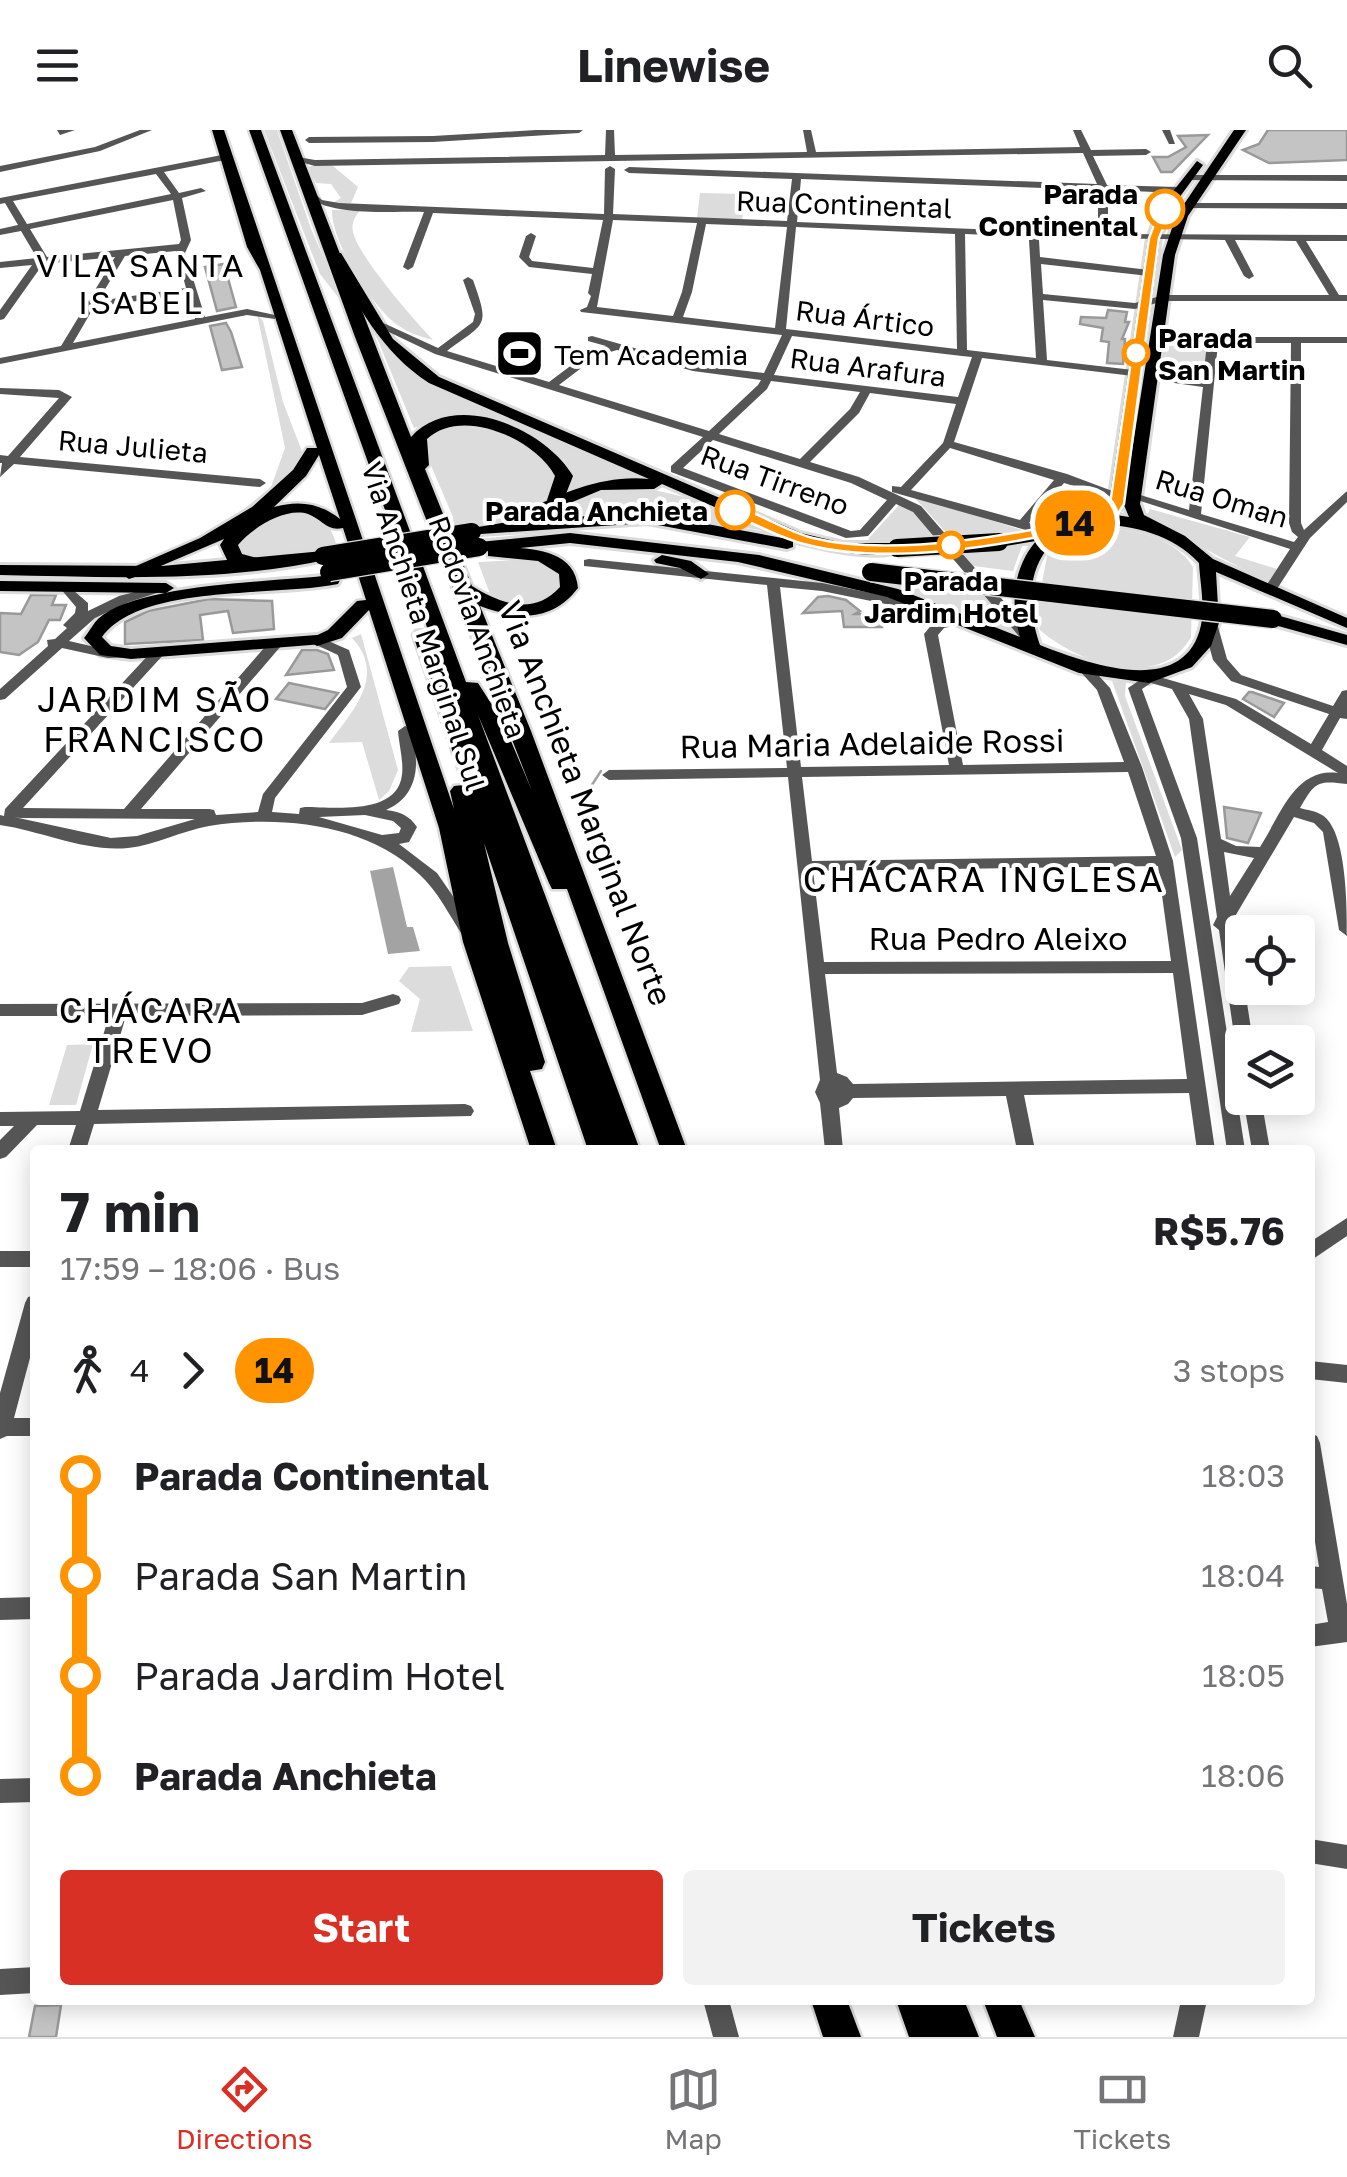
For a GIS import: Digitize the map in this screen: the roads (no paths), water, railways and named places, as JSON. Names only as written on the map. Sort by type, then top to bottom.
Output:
[{"type":"highway","name":"Via Anchieta Marginal Sul","points":[[218,130],[254,247],[267,270],[321,427],[450,828],[476,942],[542,1145]]},
{"type":"highway","points":[[286,130],[304,164],[310,195],[363,337]]},
{"type":"highway","name":"Rodovia Anchieta","points":[[247,133],[306,268],[442,664],[599,1145]]},
{"type":"highway","name":"Rodovia Anchieta","points":[[247,133],[442,664],[625,1145]]},
{"type":"highway","points":[[254,247],[263,309],[405,732],[436,814],[450,828]]},
{"type":"highway","points":[[306,268],[363,337]]},
{"type":"highway","name":"Via Anchieta Marginal Norte","points":[[363,337],[522,731],[672,1145]]},
{"type":"highway","points":[[424,485],[421,434],[440,422],[470,420],[490,425],[552,456],[564,476],[556,500]]},
{"type":"highway","points":[[129,573],[178,557],[286,491],[314,452]]},
{"type":"highway","points":[[263,565],[234,558],[229,545],[236,535],[270,513],[308,507],[320,511],[336,525]]},
{"type":"highway","points":[[462,586],[484,602],[516,612],[554,603],[569,588],[568,574],[556,562],[482,546]]},
{"type":"highway","points":[[317,640],[341,630],[364,605]]},
{"type":"highway","points":[[442,664],[470,685],[493,722],[567,897],[585,912]]},
{"type":"highway","points":[[442,664],[440,710],[496,943],[556,1145]]},
{"type":"highway","points":[[831,2005],[842,2037]]},
{"type":"highway","points":[[916,2005],[928,2037]]},
{"type":"highway","points":[[948,2005],[960,2037]]},
{"type":"highway","points":[[1003,2005],[1016,2037]]},
{"type":"main road","points":[[1222,130],[1162,214],[1154,238],[1133,373],[1126,496],[1137,518],[1186,542],[1207,562],[1270,588],[1346,629]]},
{"type":"main road","points":[[1104,520],[1126,496],[1153,377],[1174,238],[1187,206],[1240,130]]},
{"type":"main road","points":[[331,248],[375,323],[406,362],[434,380],[818,544],[897,548],[998,542],[1054,534],[1073,524],[1104,520],[1157,529]]},
{"type":"main road","points":[[482,546],[500,527],[556,500],[614,481],[692,492]]},
{"type":"main road","points":[[500,527],[658,519],[872,566]]},
{"type":"main road","points":[[1031,642],[1021,609],[1026,572],[1054,534]]},
{"type":"main road","points":[[317,640],[131,654],[106,651],[84,635],[110,616],[162,593],[482,546],[570,538],[744,559],[868,586],[1031,642],[1085,669],[1150,678],[1191,660],[1202,646],[1210,623],[1207,562]]},
{"type":"main road","points":[[0,586],[162,593],[236,591],[328,569],[482,546],[686,550]]},
{"type":"main road","points":[[600,546],[635,557],[685,564],[701,574]]},
{"type":"main road","points":[[744,559],[872,566],[1274,613],[1346,629]]},
{"type":"main road","points":[[0,570],[129,573],[263,565],[328,569]]},
{"type":"street","points":[[62,130],[71,130]]},
{"type":"street","points":[[108,133],[125,138],[139,130]]},
{"type":"street","points":[[0,167],[85,152],[148,130]]},
{"type":"street","points":[[308,140],[434,139],[579,130]]},
{"type":"street","points":[[593,354],[588,322],[596,296],[593,293],[608,216],[610,130]]},
{"type":"street","points":[[807,130],[812,155]]},
{"type":"street","points":[[1077,130],[1103,187],[1102,237]]},
{"type":"street","points":[[1166,130],[1172,142]]},
{"type":"street","points":[[610,164],[658,158],[1146,152]]},
{"type":"street","points":[[42,258],[4,200],[227,157]]},
{"type":"street","points":[[658,158],[658,170]]},
{"type":"street","points":[[304,164],[610,164],[658,170],[1178,190]]},
{"type":"street","points":[[158,170],[177,196],[186,240],[180,253],[201,322]]},
{"type":"street","points":[[712,433],[769,378],[784,332],[797,176]]},
{"type":"street","points":[[1188,178],[1347,178]]},
{"type":"street","points":[[0,232],[202,191]]},
{"type":"street","name":"Rua Continental","points":[[310,195],[319,202],[339,206],[1039,237]]},
{"type":"street","points":[[321,222],[322,211],[339,206]]},
{"type":"street","points":[[1187,206],[1347,206]]},
{"type":"street","points":[[408,267],[430,210]]},
{"type":"street","points":[[677,319],[687,292],[702,221]]},
{"type":"street","points":[[960,231],[962,353]]},
{"type":"street","points":[[531,236],[524,259],[528,264],[599,272]]},
{"type":"street","points":[[1042,363],[1036,260],[1039,237],[1347,238]]},
{"type":"street","points":[[1229,238],[1250,276]]},
{"type":"street","points":[[1299,238],[1342,298]]},
{"type":"street","points":[[0,265],[182,247]]},
{"type":"street","points":[[64,349],[123,251]]},
{"type":"street","points":[[0,318],[4,306],[42,258]]},
{"type":"street","points":[[1036,260],[1149,273]]},
{"type":"street","points":[[439,352],[479,321],[468,280]]},
{"type":"street","points":[[89,305],[193,290]]},
{"type":"street","points":[[1039,297],[1144,306],[1164,298],[1342,298]]},
{"type":"street","points":[[0,361],[263,309]]},
{"type":"street","name":"Rua Ártico","points":[[588,322],[677,319],[1133,373]]},
{"type":"street","name":"Rua Arafura","points":[[588,322],[617,346],[693,368],[963,401]]},
{"type":"street","points":[[375,323],[439,352],[900,494],[1054,534]]},
{"type":"street","points":[[1157,340],[1347,340]]},
{"type":"street","points":[[1196,516],[1213,340]]},
{"type":"street","points":[[1296,340],[1294,501],[1300,542]]},
{"type":"street","points":[[552,386],[593,354],[617,346]]},
{"type":"street","points":[[900,494],[948,444],[978,355]]},
{"type":"street","points":[[1153,377],[1208,384]]},
{"type":"street","points":[[803,462],[855,411],[866,390]]},
{"type":"street","points":[[0,391],[60,393],[66,398],[5,460],[0,473]]},
{"type":"street","name":"Rua Tirreno","points":[[712,433],[675,466],[677,470],[810,522],[862,534],[900,494]]},
{"type":"street","name":"Rua Oman","points":[[948,444],[1300,542]]},
{"type":"street","name":"Rua Julieta","points":[[5,460],[260,483]]},
{"type":"street","points":[[1026,520],[1063,478]]},
{"type":"street","points":[[900,494],[1031,642]]},
{"type":"street","points":[[1270,588],[1300,542],[1347,495]]},
{"type":"street","points":[[589,562],[852,591],[944,611]]},
{"type":"street","points":[[773,582],[834,1145]]},
{"type":"street","points":[[0,696],[81,614],[81,600],[66,588]]},
{"type":"street","points":[[957,770],[931,634],[940,624],[967,619]]},
{"type":"street","points":[[1210,623],[1220,660],[1236,678]]},
{"type":"street","points":[[0,680],[53,643],[84,635]]},
{"type":"street","points":[[265,812],[268,797],[354,687],[344,652],[317,640]]},
{"type":"street","points":[[109,843],[97,835],[95,827],[123,814],[276,643]]},
{"type":"street","points":[[4,816],[158,653]]},
{"type":"street","points":[[1085,669],[1103,688],[1135,767],[1165,860],[1205,1145]]},
{"type":"street","points":[[1235,1145],[1189,838],[1135,688],[1150,678],[1177,684],[1236,678],[1342,713]]},
{"type":"street","points":[[1210,682],[1223,698],[1347,775]]},
{"type":"street","points":[[1177,684],[1196,719],[1241,1025]]},
{"type":"street","points":[[1314,752],[1342,713],[1347,694]]},
{"type":"street","points":[[1196,719],[1204,706],[1223,698]]},
{"type":"street","points":[[359,810],[390,802],[404,791],[408,770],[405,732]]},
{"type":"street","name":"Rua Maria Adelaide Rossi","points":[[610,774],[1135,767]]},
{"type":"street","points":[[1204,950],[1312,780],[1347,775]]},
{"type":"street","points":[[4,816],[359,810],[398,817],[409,826],[404,838],[382,840]]},
{"type":"street","points":[[1290,810],[1328,827],[1347,930]]},
{"type":"street","points":[[4,816],[109,843],[136,842],[217,820],[314,821],[382,840],[424,870],[476,942]]},
{"type":"street","points":[[1212,841],[1234,851],[1266,852]]},
{"type":"street","points":[[805,866],[1165,860]]},
{"type":"street","points":[[1174,921],[1201,924]]},
{"type":"street","name":"Rua Pedro Aleixo","points":[[816,968],[1180,967]]},
{"type":"street","points":[[0,1010],[362,1009],[392,1000]]},
{"type":"street","points":[[79,1145],[120,1009]]},
{"type":"street","points":[[829,1091],[840,1100],[848,1092],[1196,1086]]},
{"type":"street","points":[[1014,1089],[1025,1145]]},
{"type":"street","points":[[0,1119],[465,1111]]},
{"type":"street","points":[[1255,1115],[1259,1145]]},
{"type":"street","points":[[0,1152],[32,1118]]},
{"type":"street","points":[[1315,1246],[1347,1226]]},
{"type":"street","points":[[0,1259],[30,1259]]},
{"type":"street","points":[[30,1321],[0,1428],[30,1426]]},
{"type":"street","points":[[1315,1371],[1347,1374]]},
{"type":"street","points":[[1315,1505],[1321,1579],[1343,1630],[1315,1635]]},
{"type":"street","points":[[0,1609],[30,1608]]},
{"type":"street","points":[[0,1790],[30,1790]]},
{"type":"street","points":[[1315,1851],[1347,1857]]},
{"type":"street","points":[[0,1982],[30,1980]]},
{"type":"street","points":[[717,2005],[726,2037]]},
{"type":"street","points":[[1186,2037],[1193,2005]]},
{"type":"waterway","points":[[588,791],[601,771]]},
{"type":"place","name":"Parada Continental","points":[[1165,209]]},
{"type":"place","name":"Parada San Martin","points":[[1136,353]]},
{"type":"place","name":"Tem Academia","points":[[519,354]]},
{"type":"place","name":"Parada Anchieta","points":[[735,510]]},
{"type":"place","name":"Parada Jardim Hotel","points":[[951,545]]},
{"type":"district","name":"VILA SANTA ISABEL","points":[[141,284]]},
{"type":"district","name":"JARDIM SÃO FRANCISCO","points":[[155,719]]},
{"type":"district","name":"CHÁCARA INGLESA","points":[[984,879]]},
{"type":"district","name":"CHÁCARA TREVO","points":[[151,1030]]}]
